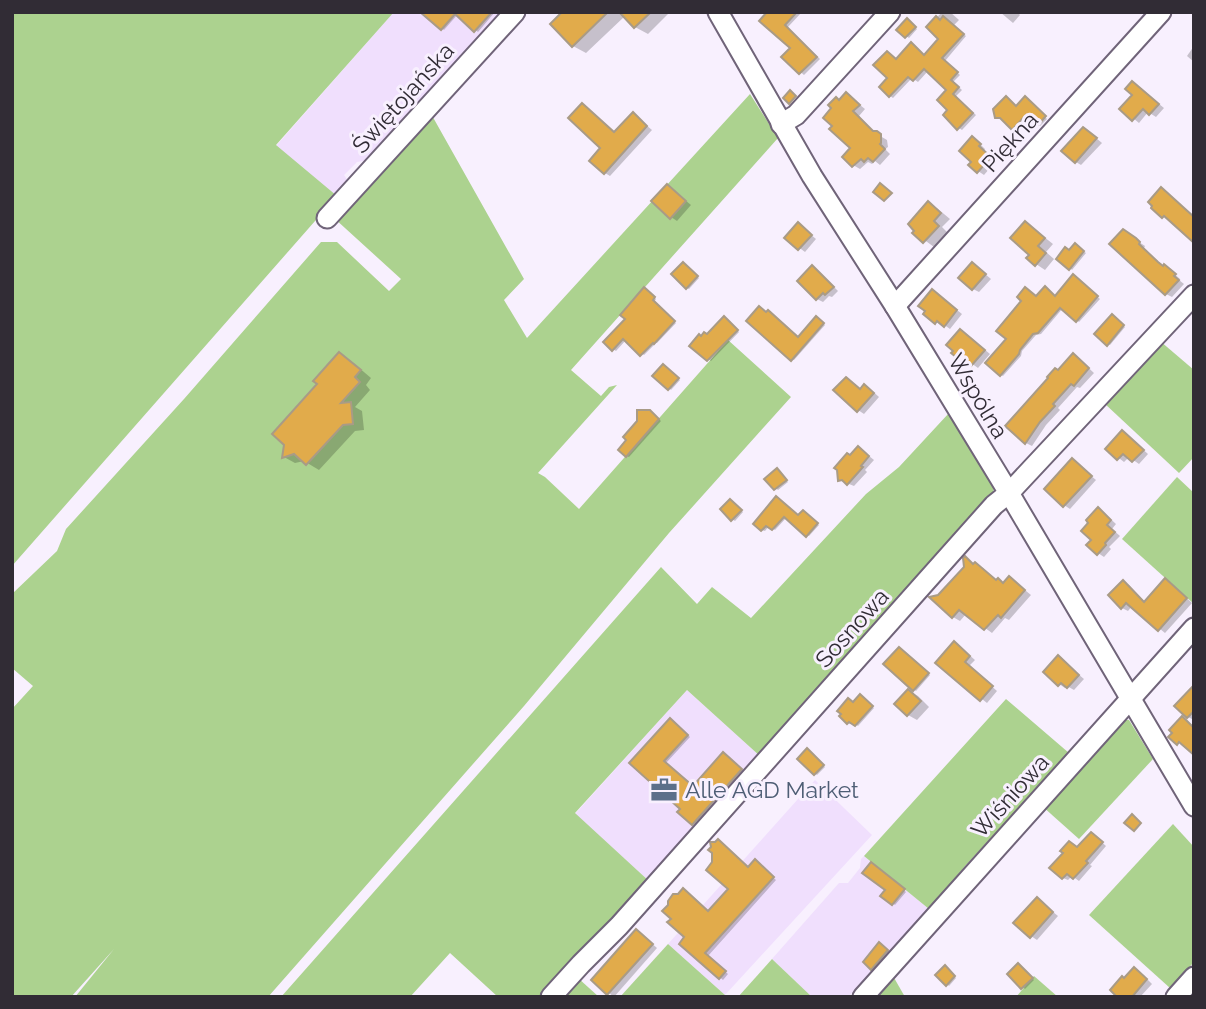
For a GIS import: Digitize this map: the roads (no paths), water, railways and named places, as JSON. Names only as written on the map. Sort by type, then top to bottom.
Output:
[{"type":"street","name":"Świętojańska","points":[[327,218],[515,12]]},
{"type":"street","name":"Wspólna","points":[[718,12],[812,176],[1009,493],[1194,806]]},
{"type":"street","points":[[781,124],[796,115],[890,12]]},
{"type":"street","name":"Piękna","points":[[895,306],[1161,12]]},
{"type":"street","name":"Sosnowa","points":[[551,997],[684,854],[994,505],[1009,493],[1194,295]]},
{"type":"street","name":"Wiśniowa","points":[[863,997],[1194,628]]},
{"type":"street","points":[[1176,997],[1194,977]]},
{"type":"place","name":"Alle AGD Market","points":[[664,790]]}]
